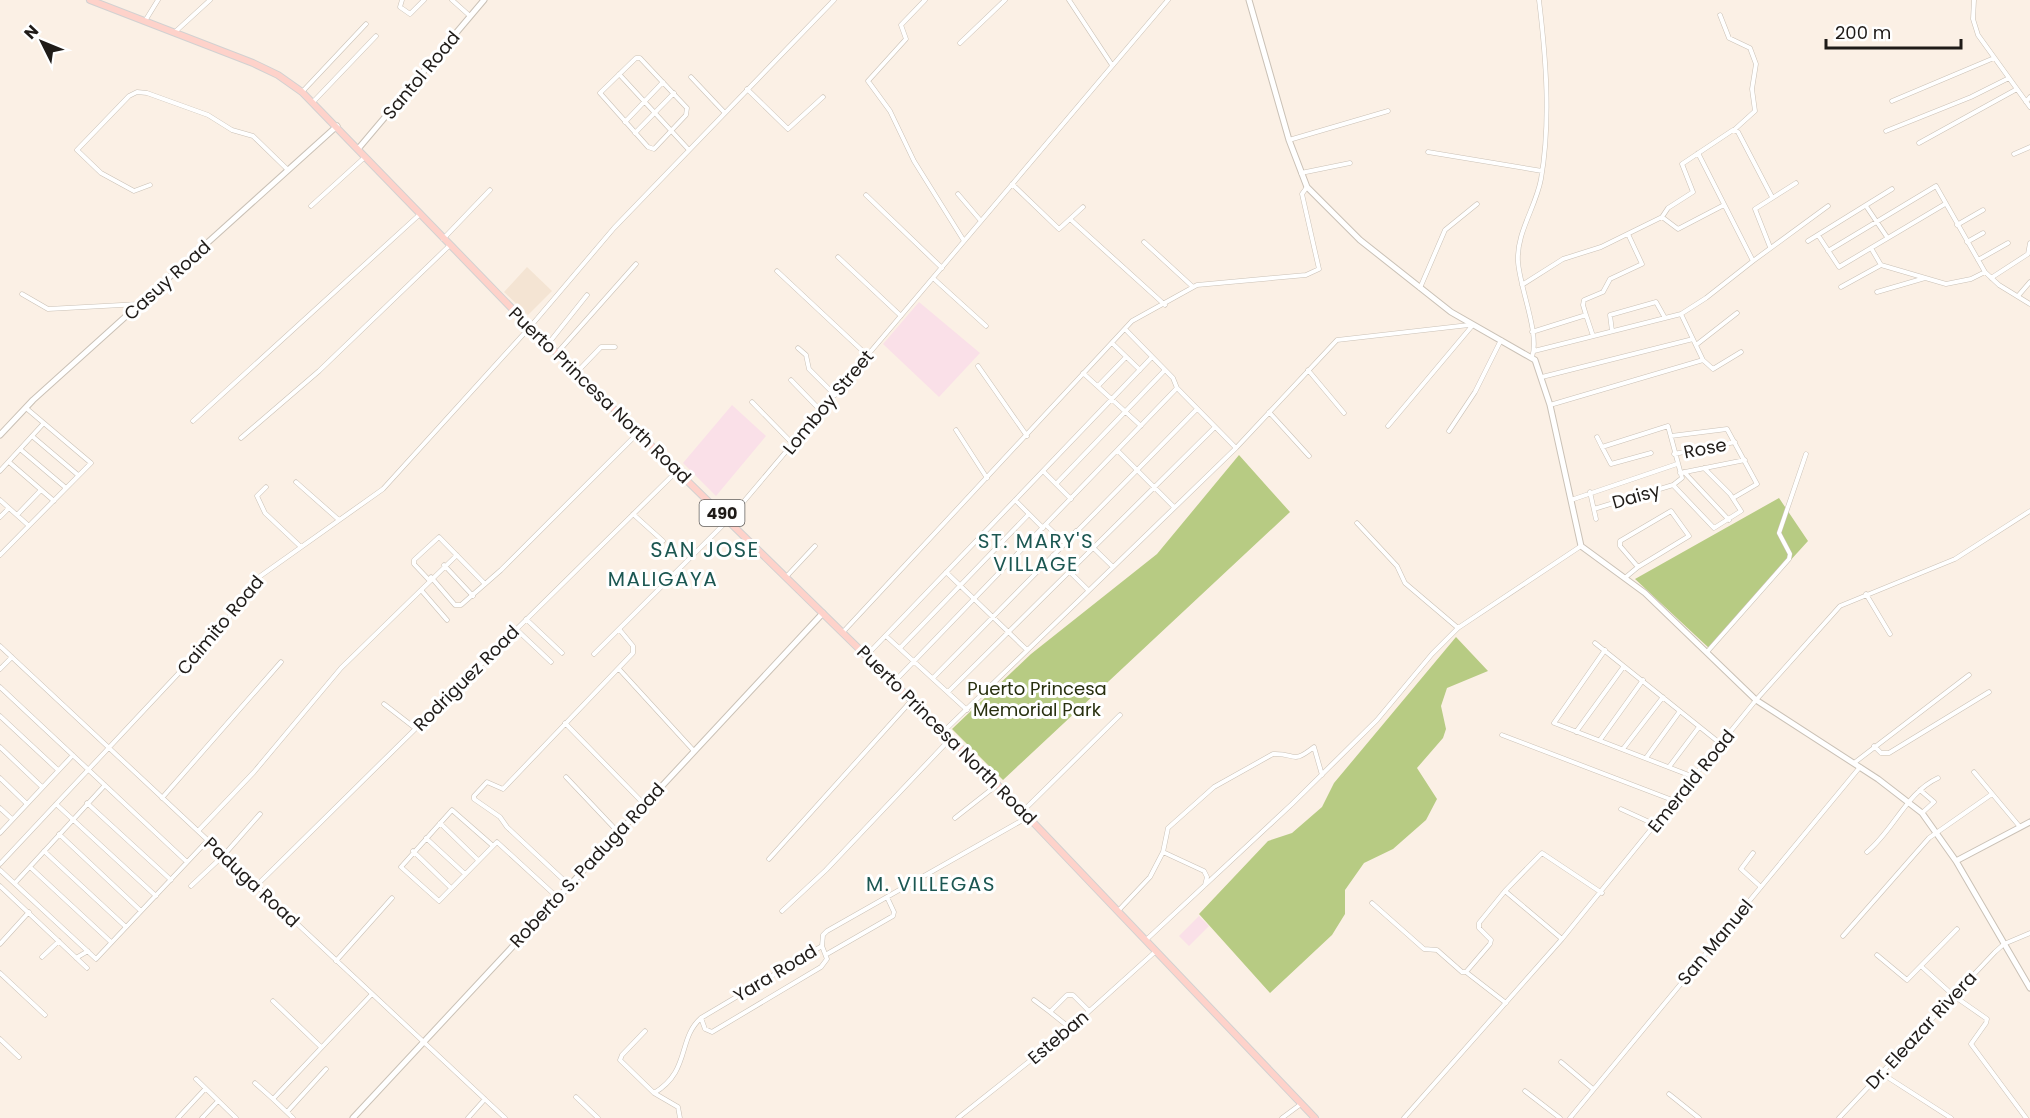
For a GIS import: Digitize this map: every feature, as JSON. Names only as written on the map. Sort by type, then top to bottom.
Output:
[{"type":"main road","name":"Puerto Princesa North Road","points":[[90,0],[266,69],[302,92],[337,126],[443,240],[576,373],[729,519],[998,784],[1315,1118]]},
{"type":"street","points":[[145,21],[158,0]]},
{"type":"street","points":[[175,32],[210,0]]},
{"type":"street","points":[[402,0],[400,7],[410,14],[424,0]]},
{"type":"street","points":[[452,0],[470,16]]},
{"type":"street","name":"Santol Road","points":[[358,149],[484,0]]},
{"type":"street","name":"Caimito Road","points":[[0,864],[224,625],[256,580],[382,489],[530,327],[614,228],[834,0]]},
{"type":"street","points":[[925,0],[901,25],[906,39],[868,81],[890,111],[914,161],[964,241]]},
{"type":"street","points":[[960,43],[1005,0]]},
{"type":"street","points":[[1069,0],[1112,65]]},
{"type":"street","name":"Lomboy Street","points":[[594,654],[729,519],[1168,0]]},
{"type":"street","points":[[1249,0],[1289,140],[1307,187],[1333,216],[1420,289],[1471,326],[1533,354],[1681,314],[1706,298],[1770,247],[1828,206]]},
{"type":"street","points":[[1539,0],[1544,46],[1546,128],[1542,171],[1536,199],[1518,252],[1532,332],[1533,354],[1550,405],[1581,546],[1626,577],[1658,604],[1756,700],[1860,767],[1922,813],[1956,861],[2030,988]]},
{"type":"street","points":[[1974,0],[1974,27],[2030,107]]},
{"type":"street","points":[[1522,285],[1563,259],[1628,234],[1662,217],[1668,208],[1693,192],[1681,165],[1734,130],[1755,111],[1752,89],[1756,64],[1750,48],[1729,38],[1720,15]]},
{"type":"street","points":[[302,92],[366,24]]},
{"type":"street","points":[[312,102],[376,36]]},
{"type":"street","points":[[638,58],[674,93],[688,112],[672,132],[654,148],[648,147],[600,93],[619,74],[638,58]]},
{"type":"street","points":[[1892,100],[1995,58]]},
{"type":"street","points":[[619,74],[689,150]]},
{"type":"street","points":[[691,77],[724,112]]},
{"type":"street","points":[[1886,131],[1971,97],[2009,78]]},
{"type":"street","points":[[625,122],[663,82]]},
{"type":"street","points":[[747,89],[788,129],[823,97]]},
{"type":"street","points":[[1918,143],[2017,89]]},
{"type":"street","points":[[150,185],[134,191],[101,173],[77,150],[129,96],[137,92],[147,93],[208,116],[228,128],[253,136],[288,170]]},
{"type":"street","points":[[635,133],[674,93]]},
{"type":"street","points":[[2026,102],[2030,97]]},
{"type":"street","points":[[1289,140],[1388,111]]},
{"type":"street","name":"Casuy Road","points":[[0,435],[25,408],[337,126]]},
{"type":"street","points":[[1734,130],[1772,197]]},
{"type":"street","points":[[2014,154],[2030,147]]},
{"type":"street","points":[[1428,152],[1542,171]]},
{"type":"street","points":[[1698,153],[1752,261]]},
{"type":"street","points":[[311,206],[365,157]]},
{"type":"street","points":[[1300,173],[1350,163]]},
{"type":"street","points":[[1770,247],[1755,210],[1796,183]]},
{"type":"street","points":[[1012,184],[1059,229],[1083,207]]},
{"type":"street","points":[[1828,251],[1934,186],[1941,192],[1957,225],[1985,272],[2030,304]]},
{"type":"street","points":[[843,632],[1135,318],[1165,305],[1193,287],[1306,275],[1319,269],[1302,194],[1307,187]]},
{"type":"street","points":[[1808,241],[1892,189]]},
{"type":"street","points":[[443,240],[490,190]]},
{"type":"street","points":[[958,194],[981,221]]},
{"type":"street","points":[[866,195],[942,268]]},
{"type":"street","points":[[1420,289],[1444,230],[1477,204]]},
{"type":"street","points":[[1818,235],[1838,267],[1946,204]]},
{"type":"street","points":[[1662,217],[1678,229],[1724,205]]},
{"type":"street","points":[[1866,206],[1887,237]]},
{"type":"street","points":[[1957,225],[1983,210]]},
{"type":"street","points":[[194,421],[419,215]]},
{"type":"street","points":[[1071,219],[1165,305]]},
{"type":"street","points":[[1967,242],[1983,233]]},
{"type":"street","points":[[1593,336],[1582,306],[1584,300],[1603,292],[1610,279],[1642,264],[1628,234]]},
{"type":"street","points":[[1144,242],[1193,287]]},
{"type":"street","points":[[1978,260],[2008,243]]},
{"type":"street","points":[[1991,278],[2029,255],[2030,243]]},
{"type":"street","points":[[241,438],[319,371],[449,246]]},
{"type":"street","points":[[1871,248],[1881,265],[1938,283],[1949,284],[1985,272]]},
{"type":"street","points":[[838,257],[901,316]]},
{"type":"street","points":[[556,353],[636,264]]},
{"type":"street","points":[[1841,287],[1881,265]]},
{"type":"street","points":[[777,271],[868,356]]},
{"type":"street","points":[[933,278],[986,327]]},
{"type":"street","points":[[1877,292],[1927,278]]},
{"type":"street","points":[[2018,296],[2030,282]]},
{"type":"street","points":[[22,294],[48,309],[140,304]]},
{"type":"street","points":[[548,345],[587,295]]},
{"type":"street","points":[[1612,331],[1609,316],[1656,303],[1665,318]]},
{"type":"street","points":[[1696,345],[1737,313]]},
{"type":"street","points":[[1681,314],[1703,360],[1716,370],[1741,352]]},
{"type":"street","points":[[1532,332],[1586,315]]},
{"type":"street","points":[[944,731],[1236,448],[1330,345],[1345,337],[1471,326]]},
{"type":"street","points":[[1388,426],[1471,326]]},
{"type":"street","points":[[1125,329],[1173,378],[1177,388],[1236,448]]},
{"type":"street","points":[[1542,377],[1693,339]]},
{"type":"street","points":[[1449,431],[1475,392],[1501,340]]},
{"type":"street","points":[[1112,343],[1140,370]]},
{"type":"street","points":[[576,373],[601,347],[615,347]]},
{"type":"street","points":[[798,348],[806,355],[809,369],[835,395]]},
{"type":"street","points":[[1098,387],[1126,357]]},
{"type":"street","points":[[867,656],[1152,357]]},
{"type":"street","points":[[1550,405],[1703,360]]},
{"type":"street","points":[[978,366],[1027,436]]},
{"type":"street","points":[[1056,484],[1165,370]]},
{"type":"street","points":[[1308,370],[1344,413]]},
{"type":"street","points":[[1083,373],[1141,426]]},
{"type":"street","points":[[791,380],[821,411]]},
{"type":"street","points":[[894,682],[1177,388]]},
{"type":"street","points":[[752,402],[793,444]]},
{"type":"street","points":[[0,555],[28,525],[35,522],[90,461],[25,408]]},
{"type":"street","points":[[933,678],[1197,409]]},
{"type":"street","points":[[1269,412],[1309,456]]},
{"type":"street","points":[[0,471],[43,424]]},
{"type":"street","points":[[1602,447],[1668,426],[1677,464],[1682,472],[1729,520],[1741,512],[1733,498],[1704,468]]},
{"type":"street","points":[[948,692],[1215,427]]},
{"type":"street","points":[[1671,436],[1724,427],[1735,442],[1757,484],[1733,498]]},
{"type":"street","points":[[956,430],[987,478]]},
{"type":"street","points":[[485,584],[440,537],[435,538],[414,560],[414,564],[457,606],[485,584],[638,433]]},
{"type":"street","points":[[32,436],[78,475]]},
{"type":"street","points":[[1597,437],[1611,464],[1651,453]]},
{"type":"street","name":"Rose","points":[[1674,454],[1735,442]]},
{"type":"street","points":[[20,449],[66,488]]},
{"type":"street","points":[[1118,451],[1174,507]]},
{"type":"street","points":[[1707,652],[1789,559],[1790,554],[1779,533],[1806,454]]},
{"type":"street","points":[[1682,472],[1745,460]]},
{"type":"street","points":[[9,462],[54,501]]},
{"type":"street","points":[[1571,500],[1677,464]]},
{"type":"street","name":"Rodriguez Road","points":[[256,886],[677,471]]},
{"type":"street","points":[[1042,471],[1071,499]]},
{"type":"street","points":[[1673,485],[1682,479],[1682,472]]},
{"type":"street","points":[[296,482],[339,520]]},
{"type":"street","name":"Daisy","points":[[1594,509],[1673,485],[1711,527],[1729,520]]},
{"type":"street","points":[[266,487],[257,496],[263,511],[301,547]]},
{"type":"street","points":[[17,515],[41,490]]},
{"type":"street","points":[[1590,492],[1596,519]]},
{"type":"street","points":[[0,500],[28,525]]},
{"type":"street","points":[[1015,500],[1065,543]]},
{"type":"street","points":[[0,517],[9,508]]},
{"type":"street","name":"Emerald Road","points":[[1404,1118],[1602,893],[1756,700],[1840,606],[1955,559],[2030,511]]},
{"type":"street","points":[[1626,577],[1638,567],[1689,536],[1671,512],[1620,540],[1620,546],[1638,567]]},
{"type":"street","points":[[633,514],[663,541]]},
{"type":"street","points":[[900,648],[1029,514]]},
{"type":"street","points":[[1357,523],[1397,566],[1405,583],[1458,628]]},
{"type":"street","points":[[1076,531],[1112,566]]},
{"type":"street","points":[[786,577],[815,546]]},
{"type":"street","points":[[1146,941],[1377,720],[1432,654],[1458,628],[1581,546]]},
{"type":"street","points":[[198,831],[254,772],[341,668],[421,590],[430,578],[457,555]]},
{"type":"street","points":[[1053,555],[1088,590]]},
{"type":"street","points":[[444,565],[472,596]]},
{"type":"street","points":[[946,572],[1027,650]]},
{"type":"street","points":[[421,590],[447,620]]},
{"type":"street","points":[[1866,594],[1890,634]]},
{"type":"street","name":"Roberto S. Paduga Road","points":[[353,1118],[823,613]]},
{"type":"street","points":[[526,619],[562,653]]},
{"type":"street","points":[[516,629],[551,662]]},
{"type":"street","points":[[569,885],[507,827],[500,817],[474,798],[487,782],[502,789],[619,669],[634,649],[619,629]]},
{"type":"street","points":[[886,636],[967,710]]},
{"type":"street","points":[[1595,643],[1721,744]]},
{"type":"street","name":"Paduga Road","points":[[0,646],[505,1118]]},
{"type":"street","points":[[1605,650],[1554,723],[1694,777]]},
{"type":"street","points":[[0,669],[12,657]]},
{"type":"street","points":[[162,798],[281,662]]},
{"type":"street","points":[[1576,732],[1624,666]]},
{"type":"street","points":[[619,669],[694,751]]},
{"type":"street","points":[[1854,763],[1969,675]]},
{"type":"street","points":[[1600,740],[1643,680]]},
{"type":"street","points":[[0,687],[187,862]]},
{"type":"street","points":[[1874,746],[1881,753],[1888,753],[1989,692]]},
{"type":"street","points":[[1623,749],[1663,697]]},
{"type":"street","points":[[769,859],[912,700]]},
{"type":"street","points":[[384,704],[416,728]]},
{"type":"street","points":[[1646,758],[1680,711]]},
{"type":"street","points":[[1023,811],[1120,715]]},
{"type":"street","points":[[0,716],[58,770]]},
{"type":"street","points":[[564,723],[644,804]]},
{"type":"street","points":[[1669,767],[1699,727]]},
{"type":"street","points":[[1502,735],[1675,801]]},
{"type":"street","points":[[782,911],[826,870],[951,738]]},
{"type":"street","points":[[0,747],[42,787]]},
{"type":"street","points":[[1118,911],[1142,887],[1163,852],[1167,829],[1202,796],[1273,754],[1303,757],[1314,747],[1322,775]]},
{"type":"street","points":[[0,832],[73,755]]},
{"type":"street","name":"San Manuel","points":[[1570,1118],[1860,767]]},
{"type":"street","points":[[1974,772],[2020,827]]},
{"type":"street","points":[[566,777],[618,832]]},
{"type":"street","points":[[0,778],[27,804]]},
{"type":"street","points":[[1867,852],[1884,836],[1920,790],[1938,778]]},
{"type":"street","points":[[955,819],[998,784]]},
{"type":"street","points":[[15,883],[105,785]]},
{"type":"street","points":[[1920,790],[1934,802],[1922,813]]},
{"type":"street","points":[[1843,936],[1937,832],[1992,794]]},
{"type":"street","points":[[87,803],[171,880]]},
{"type":"street","points":[[56,804],[156,896]]},
{"type":"street","points":[[0,808],[12,819]]},
{"type":"street","points":[[1621,809],[1656,825]]},
{"type":"street","points":[[492,845],[454,810],[401,865],[437,901],[496,842],[500,843],[557,897]]},
{"type":"street","points":[[191,886],[224,855],[260,814]]},
{"type":"street","name":"Yara Road","points":[[701,1018],[822,946],[825,932],[1029,817]]},
{"type":"street","points":[[1956,861],[2030,822]]},
{"type":"street","points":[[440,823],[478,860]]},
{"type":"street","points":[[59,834],[141,911]]},
{"type":"street","points":[[426,838],[465,874]]},
{"type":"street","points":[[0,870],[96,959],[207,840]]},
{"type":"street","points":[[44,851],[126,927]]},
{"type":"street","points":[[413,851],[452,888]]},
{"type":"street","points":[[1163,852],[1204,871],[1207,877],[1205,886]]},
{"type":"street","points":[[1753,853],[1741,869],[1761,887]]},
{"type":"street","points":[[1466,972],[1490,944],[1491,940],[1480,929],[1479,923],[1504,891],[1542,854],[1602,893]]},
{"type":"street","points":[[30,867],[111,942]]},
{"type":"street","points":[[0,886],[87,968]]},
{"type":"street","points":[[1504,891],[1562,939]]},
{"type":"street","points":[[654,1093],[675,1076],[694,1025],[701,1018],[705,1029],[712,1032],[822,967],[827,954],[892,916],[894,912],[887,897]]},
{"type":"street","points":[[336,961],[392,898]]},
{"type":"street","points":[[1372,903],[1424,949],[1437,950],[1462,972],[1466,972],[1506,1003]]},
{"type":"street","points":[[0,944],[29,912]]},
{"type":"street","points":[[1877,955],[1907,980],[1922,968],[1957,929]]},
{"type":"street","points":[[2004,944],[2030,933]]},
{"type":"street","points":[[42,957],[59,941]]},
{"type":"street","name":"Dr. Eleazar Rivera","points":[[1839,1118],[2004,944]]},
{"type":"street","points":[[822,946],[827,954]]},
{"type":"street","points":[[76,958],[88,951]]},
{"type":"street","name":"Esteban","points":[[957,1118],[1071,1028],[1156,951]]},
{"type":"street","points":[[1922,968],[1953,996],[1986,1019],[1986,1023],[1972,1040],[1972,1045],[2026,1118]]},
{"type":"street","points":[[0,973],[45,1016]]},
{"type":"street","points":[[273,1099],[372,994]]},
{"type":"street","points":[[1050,1012],[1071,994],[1089,1011]]},
{"type":"street","points":[[1034,1000],[1071,1028]]},
{"type":"street","points":[[273,1001],[321,1047]]},
{"type":"street","points":[[645,1031],[620,1060],[654,1093],[678,1107],[680,1118]]},
{"type":"street","points":[[0,1039],[19,1057]]},
{"type":"street","points":[[1561,1062],[1593,1089]]},
{"type":"street","points":[[287,1112],[326,1070]]},
{"type":"street","points":[[1881,1073],[1951,1118]]},
{"type":"street","points":[[196,1079],[237,1118]]},
{"type":"street","points":[[255,1083],[293,1118]]},
{"type":"street","points":[[178,1118],[205,1089]]},
{"type":"street","points":[[1525,1091],[1560,1118]]},
{"type":"street","points":[[1669,1094],[1700,1118]]},
{"type":"street","points":[[576,1097],[598,1118]]},
{"type":"street","points":[[468,1118],[485,1099]]},
{"type":"street","points":[[202,1118],[218,1101]]},
{"type":"street","points":[[1282,1118],[1301,1104]]},
{"type":"street","points":[[227,1118],[232,1113]]},
{"type":"shaded area","points":[[527,267],[552,291],[528,315],[504,292]]},
{"type":"shaded area","points":[[919,302],[980,353],[939,397],[883,344]]},
{"type":"shaded area","points":[[732,405],[766,436],[716,496],[683,463]]},
{"type":"shaded area","points":[[1199,916],[1209,926],[1189,946],[1179,936]]},
{"type":"green space","name":"Puerto Princesa Memorial Park","points":[[1239,455],[1290,512],[1003,780],[952,729],[1031,654],[1157,554]]},
{"type":"green space","points":[[1779,498],[1808,541],[1710,649],[1635,579]]},
{"type":"green space","points":[[1456,637],[1488,671],[1447,688],[1441,706],[1446,729],[1443,738],[1417,768],[1437,799],[1426,820],[1393,849],[1364,863],[1345,890],[1345,914],[1332,935],[1270,993],[1199,914],[1268,841],[1292,833],[1322,807],[1334,783]]},
{"type":"district","name":"SAN JOSE","points":[[705,549]]},
{"type":"district","name":"ST. MARY'S VILLAGE","points":[[1036,552]]},
{"type":"district","name":"MALIGAYA","points":[[663,579]]},
{"type":"district","name":"M. VILLEGAS","points":[[931,884]]}]
